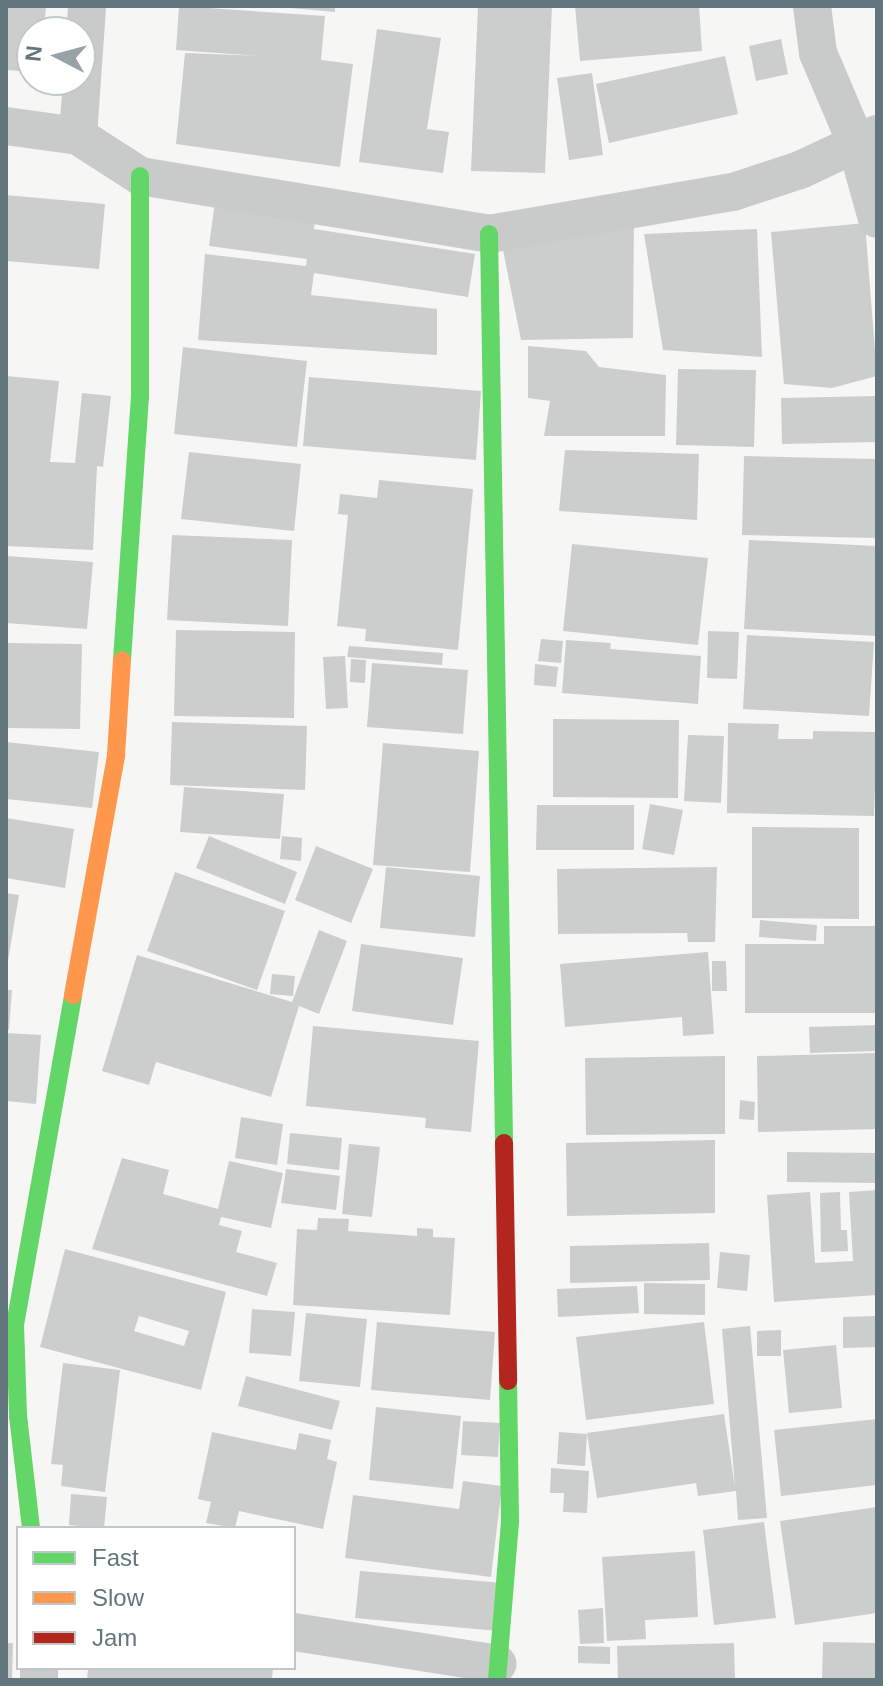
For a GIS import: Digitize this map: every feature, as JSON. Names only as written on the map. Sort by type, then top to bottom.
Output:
[{"type":"street","points":[[78,136],[87,6]]},
{"type":"street","points":[[812,6],[818,53],[866,137],[877,219]]},
{"type":"street","points":[[6,126],[78,136],[140,176],[489,234],[733,192],[800,170],[866,137]]},
{"type":"street","points":[[31,1526],[18,1415],[15,1325],[116,755],[140,398],[140,176]]},
{"type":"street","points":[[296,1632],[497,1672],[510,1521],[489,234]]},
{"type":"building","points":[[6,6],[46,6],[45,16],[16,16],[16,71],[6,70]]},
{"type":"building","points":[[179,6],[325,16],[321,60],[353,64],[340,167],[176,144],[185,53],[260,56],[176,50]]},
{"type":"building","points":[[268,6],[335,6],[335,12]]},
{"type":"building","points":[[478,6],[552,6],[545,173],[471,171]]},
{"type":"building","points":[[575,6],[699,6],[702,51],[580,61]]},
{"type":"building","points":[[377,29],[441,38],[427,129],[449,132],[443,173],[359,162]]},
{"type":"building","points":[[781,39],[788,74],[756,81],[749,46]]},
{"type":"building","points":[[725,56],[738,114],[609,143],[596,84]]},
{"type":"building","points":[[592,73],[603,155],[569,160],[557,78]]},
{"type":"building","points":[[6,195],[105,204],[99,269],[6,261]]},
{"type":"building","points":[[215,201],[316,213],[314,229],[475,254],[468,297],[314,273],[311,295],[437,309],[437,355],[198,340],[205,254],[306,266],[307,259],[209,246]]},
{"type":"building","points":[[634,212],[633,338],[521,340],[500,235]]},
{"type":"building","points":[[865,223],[877,376],[832,388],[784,384],[771,232]]},
{"type":"building","points":[[757,229],[762,357],[663,350],[644,234]]},
{"type":"building","points":[[528,346],[586,351],[599,367],[666,375],[665,436],[544,436],[550,401],[528,398]]},
{"type":"building","points":[[183,347],[307,361],[297,447],[174,434]]},
{"type":"building","points":[[678,369],[756,370],[754,447],[676,445]]},
{"type":"building","points":[[6,376],[59,381],[50,462],[75,463],[82,393],[111,396],[103,467],[97,466],[93,550],[6,546]]},
{"type":"building","points":[[309,377],[481,391],[476,460],[303,446]]},
{"type":"building","points":[[877,396],[877,442],[782,444],[781,398]]},
{"type":"building","points":[[565,450],[699,454],[697,520],[559,511]]},
{"type":"building","points":[[189,452],[301,464],[294,531],[181,519]]},
{"type":"building","points":[[744,456],[877,459],[877,538],[742,535]]},
{"type":"building","points":[[379,480],[473,489],[458,650],[365,641],[366,629],[337,626],[348,515],[338,514],[340,494],[377,498]]},
{"type":"building","points":[[172,535],[292,540],[288,626],[167,620]]},
{"type":"building","points":[[749,540],[877,546],[877,636],[744,629]]},
{"type":"building","points":[[572,544],[708,558],[698,645],[563,631]]},
{"type":"building","points":[[6,556],[93,562],[87,629],[6,623]]},
{"type":"building","points":[[176,630],[295,632],[294,718],[174,716]]},
{"type":"building","points":[[708,631],[739,632],[737,679],[707,678]]},
{"type":"building","points":[[747,635],[874,642],[869,716],[743,709]]},
{"type":"building","points":[[541,639],[563,641],[561,663],[538,661]]},
{"type":"building","points":[[566,640],[611,643],[610,649],[701,656],[698,704],[562,693]]},
{"type":"building","points":[[6,643],[82,644],[80,729],[6,728]]},
{"type":"building","points":[[349,646],[443,653],[442,665],[347,657]]},
{"type":"building","points":[[345,656],[348,708],[326,709],[323,657]]},
{"type":"building","points":[[351,659],[366,660],[365,683],[350,682]]},
{"type":"building","points":[[372,663],[468,670],[463,734],[367,727]]},
{"type":"building","points":[[535,664],[558,667],[556,687],[534,685]]},
{"type":"building","points":[[553,719],[679,720],[678,798],[553,797]]},
{"type":"building","points":[[172,722],[307,726],[305,790],[170,785]]},
{"type":"building","points":[[728,723],[779,724],[778,739],[813,739],[813,731],[877,732],[874,816],[727,813]]},
{"type":"building","points":[[688,735],[724,736],[721,803],[684,801]]},
{"type":"building","points":[[6,742],[99,752],[92,808],[6,799]]},
{"type":"building","points":[[383,743],[479,751],[470,872],[373,865]]},
{"type":"building","points":[[184,787],[284,794],[280,839],[180,832]]},
{"type":"building","points":[[650,804],[683,810],[674,855],[642,849]]},
{"type":"building","points":[[537,805],[634,805],[634,850],[536,850]]},
{"type":"building","points":[[6,818],[74,829],[65,888],[6,878]]},
{"type":"building","points":[[752,827],[859,828],[859,919],[752,918]]},
{"type":"building","points":[[209,836],[297,872],[285,904],[196,868]]},
{"type":"building","points":[[282,836],[302,838],[301,861],[280,859]]},
{"type":"building","points":[[316,846],[373,869],[351,923],[295,900]]},
{"type":"building","points":[[386,867],[480,876],[475,937],[380,928]]},
{"type":"building","points":[[717,867],[715,942],[688,942],[687,933],[558,934],[557,869]]},
{"type":"building","points":[[175,872],[285,911],[257,990],[147,951]]},
{"type":"building","points":[[6,893],[19,895],[8,961],[6,961]]},
{"type":"building","points":[[760,920],[817,925],[816,941],[759,937]]},
{"type":"building","points":[[824,926],[877,926],[877,1013],[745,1013],[745,944],[824,944]]},
{"type":"building","points":[[319,930],[347,941],[319,1014],[299,1006],[271,1097],[156,1062],[149,1085],[102,1071],[137,955],[292,1002]]},
{"type":"building","points":[[361,944],[463,958],[453,1025],[352,1011]]},
{"type":"building","points":[[708,952],[714,1034],[683,1036],[682,1017],[565,1027],[560,964]]},
{"type":"building","points":[[712,961],[726,961],[727,991],[712,991]]},
{"type":"building","points":[[272,974],[295,976],[293,996],[270,994]]},
{"type":"building","points":[[6,990],[12,990],[9,1030],[6,1030]]},
{"type":"building","points":[[877,1025],[877,1051],[810,1053],[809,1027]]},
{"type":"building","points":[[313,1026],[479,1041],[471,1132],[425,1128],[426,1118],[306,1106]]},
{"type":"building","points":[[6,1033],[41,1035],[36,1104],[6,1101]]},
{"type":"building","points":[[877,1053],[877,1129],[758,1132],[757,1056]]},
{"type":"building","points":[[725,1056],[725,1134],[586,1135],[585,1058]]},
{"type":"building","points":[[740,1100],[755,1102],[754,1120],[739,1119]]},
{"type":"building","points":[[241,1117],[283,1124],[277,1165],[235,1158]]},
{"type":"building","points":[[290,1133],[342,1138],[339,1170],[287,1164]]},
{"type":"building","points":[[715,1140],[715,1213],[567,1216],[566,1143]]},
{"type":"building","points":[[349,1144],[380,1147],[372,1217],[342,1214]]},
{"type":"building","points":[[787,1152],[875,1153],[876,1183],[787,1182]]},
{"type":"building","points":[[122,1158],[169,1170],[163,1194],[218,1209],[229,1161],[283,1173],[271,1228],[221,1217],[219,1225],[242,1231],[236,1252],[277,1263],[267,1296],[92,1249]]},
{"type":"building","points":[[286,1169],[340,1176],[336,1210],[281,1203]]},
{"type":"building","points":[[877,1190],[877,1295],[774,1302],[767,1195],[810,1192],[815,1263],[853,1261],[849,1192]]},
{"type":"building","points":[[840,1192],[841,1230],[847,1230],[848,1251],[821,1252],[820,1193]]},
{"type":"building","points":[[318,1218],[349,1219],[348,1231],[417,1236],[417,1228],[433,1229],[433,1237],[455,1238],[450,1315],[293,1305],[297,1229],[317,1230]]},
{"type":"building","points":[[709,1243],[710,1280],[570,1283],[570,1246]]},
{"type":"building","points":[[65,1249],[226,1292],[201,1390],[40,1347]],"holes":[[[139,1316],[189,1331],[184,1346],[134,1331]]]},
{"type":"building","points":[[720,1252],[750,1255],[747,1291],[717,1288]]},
{"type":"building","points":[[644,1283],[705,1284],[705,1315],[644,1314]]},
{"type":"building","points":[[637,1286],[639,1313],[558,1317],[557,1289]]},
{"type":"building","points":[[252,1309],[295,1312],[291,1356],[249,1353]]},
{"type":"building","points":[[306,1313],[367,1319],[360,1387],[299,1381]]},
{"type":"building","points":[[877,1316],[877,1347],[843,1348],[843,1317]]},
{"type":"building","points":[[377,1322],[495,1332],[490,1400],[371,1390]]},
{"type":"building","points":[[704,1322],[714,1404],[586,1420],[576,1337]]},
{"type":"building","points":[[750,1326],[767,1518],[738,1520],[736,1491],[698,1496],[696,1483],[597,1498],[587,1433],[724,1414],[735,1487],[722,1329]]},
{"type":"building","points":[[781,1330],[781,1356],[757,1356],[757,1331]]},
{"type":"building","points":[[836,1345],[842,1408],[789,1413],[783,1350]]},
{"type":"building","points":[[63,1363],[120,1370],[105,1492],[61,1486],[63,1465],[51,1464]]},
{"type":"building","points":[[246,1376],[340,1401],[332,1430],[238,1406]]},
{"type":"building","points":[[376,1407],[461,1416],[453,1489],[369,1480]]},
{"type":"building","points":[[877,1419],[877,1485],[781,1496],[774,1430]]},
{"type":"building","points":[[463,1421],[500,1423],[498,1457],[461,1455]]},
{"type":"building","points":[[212,1432],[296,1450],[299,1433],[331,1440],[327,1459],[337,1462],[323,1529],[239,1511],[235,1526],[206,1523],[211,1502],[198,1499]]},
{"type":"building","points":[[559,1432],[587,1434],[585,1466],[557,1464]]},
{"type":"building","points":[[551,1468],[589,1471],[587,1513],[563,1512],[564,1493],[550,1493]]},
{"type":"building","points":[[463,1481],[502,1486],[491,1577],[345,1558],[353,1495],[459,1509]]},
{"type":"building","points":[[71,1494],[107,1497],[104,1526],[69,1525]]},
{"type":"building","points":[[877,1507],[877,1613],[795,1625],[780,1521]]},
{"type":"building","points":[[764,1522],[776,1618],[714,1625],[703,1530]]},
{"type":"building","points":[[695,1551],[698,1617],[645,1620],[646,1639],[607,1641],[602,1557]]},
{"type":"building","points":[[360,1571],[503,1583],[498,1631],[355,1618]]},
{"type":"building","points":[[603,1608],[604,1643],[580,1644],[578,1610]]},
{"type":"building","points":[[823,1642],[877,1643],[877,1680],[822,1680]]},
{"type":"building","points":[[6,1643],[13,1643],[12,1680],[6,1680]]},
{"type":"building","points":[[734,1643],[735,1680],[618,1680],[617,1646]]},
{"type":"building","points":[[578,1646],[610,1647],[610,1664],[578,1663]]},
{"type":"building","points":[[88,1670],[273,1670],[272,1680],[87,1680]]},
{"type":"traffic: fast","points":[[122,660],[140,398],[140,176]]},
{"type":"traffic: fast","points":[[489,234],[504,1143]]},
{"type":"traffic: fast","points":[[31,1526],[18,1415],[15,1325],[73,995]]},
{"type":"traffic: fast","points":[[497,1680],[510,1521],[508,1381]]},
{"type":"traffic: slow","points":[[73,995],[116,755],[122,660]]},
{"type":"traffic: jam","points":[[504,1143],[508,1381]]}]
